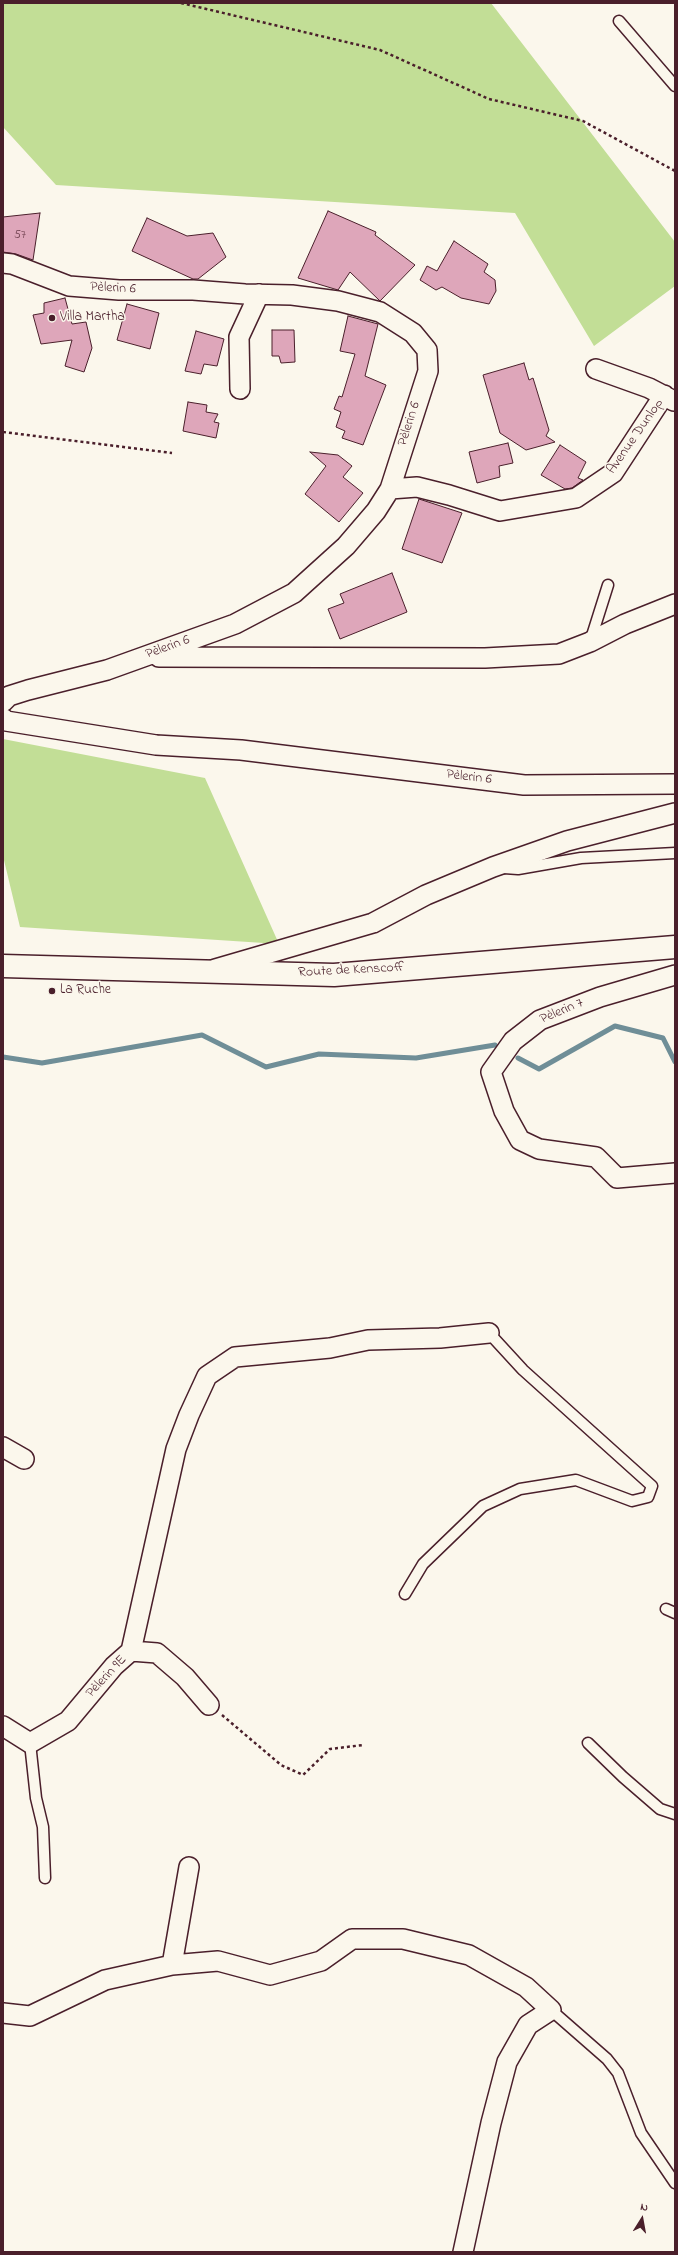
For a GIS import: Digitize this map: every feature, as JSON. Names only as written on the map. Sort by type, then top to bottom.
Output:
[{"type":"main road","name":"Route de Kenscoff","points":[[3,966],[334,975],[675,946]]},
{"type":"street","name":"Pèlerin 6","points":[[3,263],[12,264],[69,286],[119,290],[193,290],[292,295],[338,301],[380,312],[414,333],[427,350],[428,371],[390,488],[376,511],[346,546],[294,593],[235,624],[107,670],[9,696],[3,702]]},
{"type":"street","points":[[240,389],[239,336],[259,294]]},
{"type":"street","points":[[596,369],[670,399]]},
{"type":"street","name":"Avenue Dunlop","points":[[390,488],[416,487],[449,495],[500,511],[576,498],[613,473],[670,399]]},
{"type":"street","points":[[144,657],[485,658],[559,654],[590,642],[625,624],[675,604]]},
{"type":"street","name":"Pèlerin 6","points":[[3,718],[6,721],[156,745],[241,750],[524,785],[675,784]]},
{"type":"street","points":[[204,972],[373,923],[426,895],[493,867],[566,841],[675,814]]},
{"type":"street","name":"Pèlerin 7","points":[[675,975],[600,997],[540,1020],[513,1041],[492,1072],[504,1112],[520,1140],[539,1149],[596,1157],[617,1178],[675,1173]]},
{"type":"street","points":[[131,1651],[176,1449],[188,1415],[207,1376],[235,1357],[330,1348],[368,1340],[440,1338],[489,1333]]},
{"type":"street","points":[[3,1447],[24,1459]]},
{"type":"street","name":"Pèlerin 9E","points":[[30,1743],[68,1721],[114,1666],[131,1651],[157,1653],[185,1677],[209,1705]]},
{"type":"street","points":[[3,1726],[30,1743]]},
{"type":"street","points":[[172,1965],[189,1867]]},
{"type":"street","points":[[3,2013],[30,2016],[105,1980],[172,1965],[218,1961],[270,1975],[321,1961],[352,1939],[403,1939],[469,1955],[526,1987],[551,2010],[528,2025],[507,2062],[491,2123],[463,2252]]},
{"type":"lane","points":[[619,21],[675,86]]},
{"type":"lane","points":[[590,642],[608,585]]},
{"type":"lane","points":[[493,867],[518,869],[581,858],[675,853]]},
{"type":"lane","points":[[404,1594],[424,1564],[483,1506],[520,1489],[576,1480],[632,1502],[648,1497],[652,1486],[523,1370],[489,1333]]},
{"type":"lane","points":[[30,1743],[36,1798],[43,1827],[45,1878]]},
{"type":"lane","points":[[588,1743],[623,1778],[660,1809],[675,1814]]},
{"type":"lane","points":[[551,2010],[607,2059],[618,2073],[641,2133],[675,2183]]},
{"type":"path","points":[[181,3],[380,50],[490,99],[583,121],[675,171]]},
{"type":"path","points":[[3,432],[172,453]]},
{"type":"path","points":[[209,1705],[281,1765],[303,1775],[330,1749],[363,1745]]},
{"type":"green space","points":[[3,3],[491,3],[675,242],[675,286],[594,346],[515,213],[56,185],[3,127]]},
{"type":"green space","points":[[3,739],[205,778],[279,944],[20,927],[3,856]]},
{"type":"building","points":[[328,211],[376,232],[375,235],[415,265],[380,301],[350,272],[338,290],[298,278]]},
{"type":"building","points":[[40,213],[33,260],[16,254],[3,252],[3,217]]},
{"type":"building","points":[[147,218],[187,236],[213,233],[226,257],[198,279],[193,279],[132,251]]},
{"type":"building","points":[[454,241],[488,264],[484,272],[495,280],[496,291],[489,304],[461,298],[442,287],[436,290],[420,280],[427,266],[437,271]]},
{"type":"building","name":"Villa Martha","points":[[65,298],[72,324],[86,322],[92,348],[84,372],[65,366],[72,340],[41,344],[33,315],[44,313],[44,303]]},
{"type":"building","points":[[127,304],[159,313],[150,349],[117,340]]},
{"type":"building","points":[[348,316],[378,324],[365,376],[386,385],[363,445],[342,438],[345,431],[336,427],[341,412],[334,409],[339,396],[342,397],[355,354],[340,351]]},
{"type":"building","points":[[272,330],[294,330],[295,362],[281,363],[279,356],[272,356]]},
{"type":"building","points":[[196,331],[224,339],[217,366],[204,364],[201,374],[185,371]]},
{"type":"building","points":[[524,363],[529,380],[533,378],[549,430],[546,436],[555,442],[526,450],[500,433],[483,375]]},
{"type":"building","points":[[188,402],[207,405],[206,412],[218,414],[214,422],[219,423],[216,438],[183,431]]},
{"type":"building","points":[[508,443],[513,463],[499,466],[500,477],[477,483],[469,452]]},
{"type":"building","points":[[560,445],[586,462],[578,478],[583,480],[572,488],[565,489],[541,475]]},
{"type":"building","points":[[310,452],[338,455],[352,466],[343,477],[363,493],[339,522],[305,494],[326,466]]},
{"type":"building","points":[[419,499],[462,513],[442,563],[402,549]]},
{"type":"building","points":[[392,573],[407,612],[340,639],[328,609],[344,603],[340,594]]},
{"type":"waterway","points":[[518,1058],[539,1069],[615,1026],[663,1038],[675,1062]]},
{"type":"waterway","points":[[3,1057],[42,1063],[202,1035],[266,1067],[319,1054],[416,1058],[495,1045]]},
{"type":"place","name":"Villa Martha","points":[[52,318]]},
{"type":"place","name":"La Ruche","points":[[52,991]]}]
